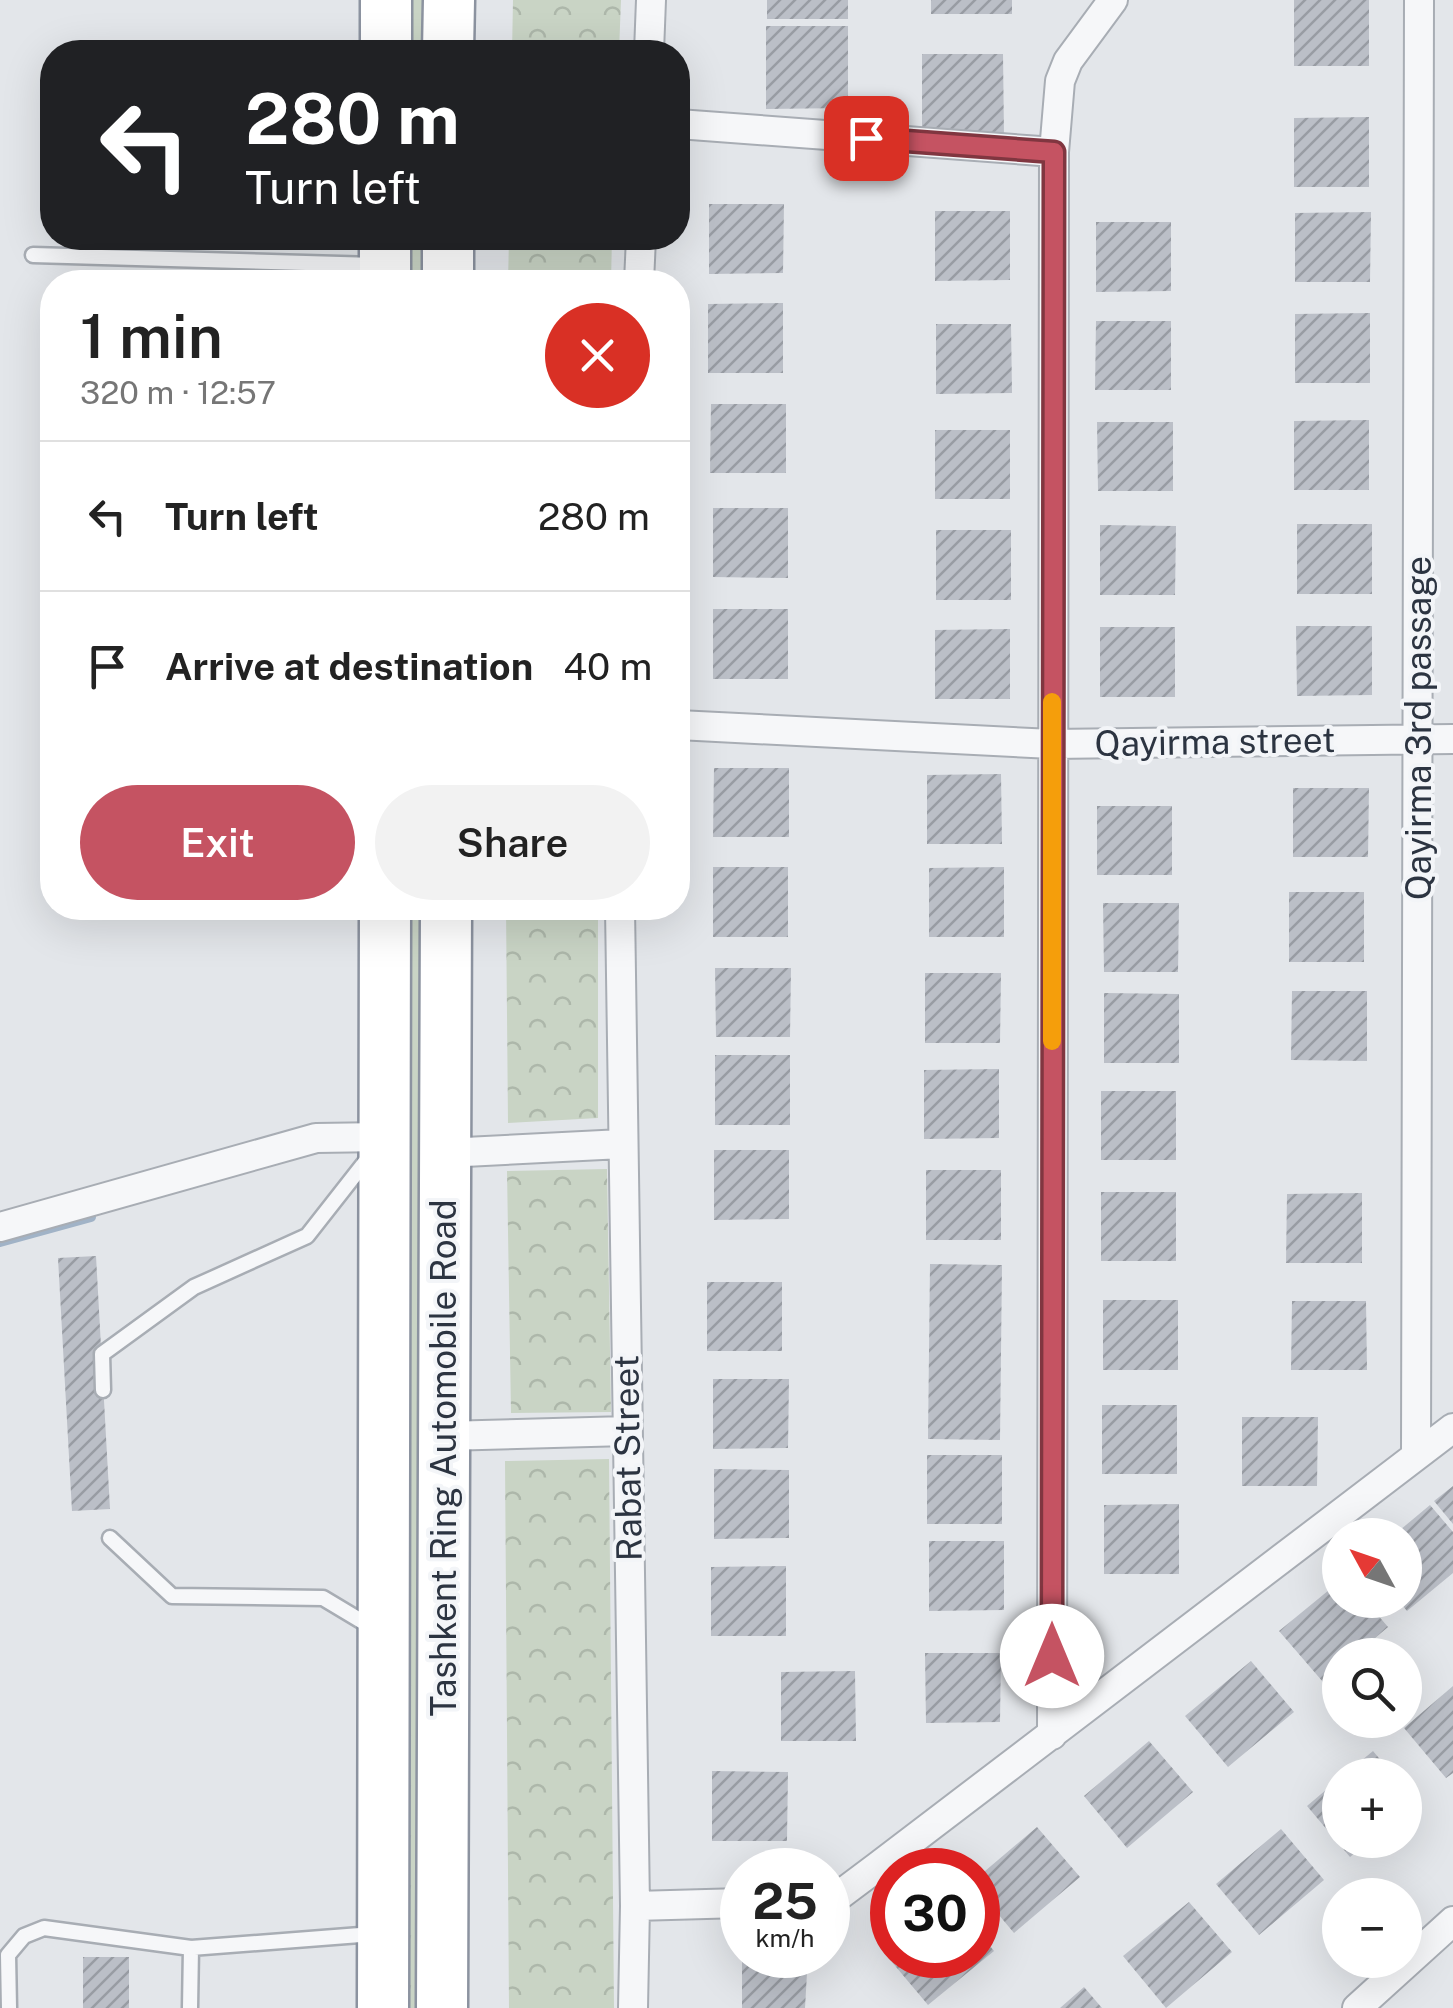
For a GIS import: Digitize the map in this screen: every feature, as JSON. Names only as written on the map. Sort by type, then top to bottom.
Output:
[{"type":"highway","points":[[386,0],[386,40]]},
{"type":"highway","points":[[448,0],[448,40]]},
{"type":"highway","name":"Tashkent Ring Automobile Road","points":[[383,2008],[384,920]]},
{"type":"highway","name":"Tashkent Ring Automobile Road","points":[[442,2008],[446,920]]},
{"type":"street","points":[[649,40],[651,0]]},
{"type":"street","points":[[1052,1735],[1054,152],[1060,81],[1068,61],[1113,0]]},
{"type":"street","name":"Qayirma 3rd passage","points":[[1416,1456],[1420,739],[1418,0]]},
{"type":"street","points":[[690,125],[1054,152]]},
{"type":"street","name":"Qayirma street","points":[[690,726],[1052,744],[1453,739]]},
{"type":"street","name":"Rabat Street","points":[[620,920],[636,1906],[633,2008]]},
{"type":"street","points":[[0,1227],[316,1138],[384,1137]]},
{"type":"street","points":[[445,1153],[622,1144]]},
{"type":"street","points":[[850,1886],[1453,1428]]},
{"type":"street","points":[[444,1436],[628,1431]]},
{"type":"street","points":[[636,1906],[720,1904]]},
{"type":"street","points":[[1357,2008],[1453,1921]]},
{"type":"lane","points":[[32,254],[385,262]]},
{"type":"lane","points":[[103,1390],[102,1354],[194,1287],[307,1236],[384,1137]]},
{"type":"lane","points":[[110,1538],[172,1596],[324,1598],[384,1634]]},
{"type":"lane","points":[[9,2008],[8,1955],[24,1936],[44,1928],[191,1948],[383,1933]]},
{"type":"lane","points":[[190,2008],[191,1948]]},
{"type":"green space","points":[[407,0],[427,0],[427,40],[407,40]]},
{"type":"green space","points":[[513,0],[621,0],[619,40],[512,40]]},
{"type":"green space","points":[[407,250],[427,250],[427,270],[407,270]]},
{"type":"green space","points":[[509,250],[612,250],[611,270],[508,270]]},
{"type":"green space","points":[[403,920],[430,920],[429,2008],[402,2008]]},
{"type":"green space","points":[[506,920],[598,920],[598,1118],[508,1123]]},
{"type":"green space","points":[[607,1169],[611,1412],[511,1413],[507,1171]]},
{"type":"green space","points":[[609,1459],[614,2008],[509,2008],[505,1461]]},
{"type":"building","points":[[767,0],[848,0],[848,19],[767,19]]},
{"type":"building","points":[[931,0],[1012,0],[1012,14],[931,14]]},
{"type":"building","points":[[1294,0],[1369,0],[1369,66],[1294,66]]},
{"type":"building","points":[[766,26],[848,26],[848,108],[766,109]]},
{"type":"building","points":[[922,54],[1003,54],[1004,137],[922,137]]},
{"type":"building","points":[[1369,117],[1369,187],[1294,187],[1294,118]]},
{"type":"building","points":[[709,204],[784,204],[783,273],[709,274]]},
{"type":"building","points":[[935,211],[1010,211],[1010,280],[935,281]]},
{"type":"building","points":[[1371,212],[1370,282],[1295,282],[1295,213]]},
{"type":"building","points":[[1096,222],[1171,222],[1171,291],[1096,292]]},
{"type":"building","points":[[783,303],[783,373],[708,373],[708,304]]},
{"type":"building","points":[[1370,313],[1370,383],[1295,383],[1295,314]]},
{"type":"building","points":[[1096,321],[1171,321],[1171,390],[1095,390]]},
{"type":"building","points":[[936,324],[1011,324],[1012,393],[936,394]]},
{"type":"building","points":[[711,404],[786,404],[786,473],[710,473]]},
{"type":"building","points":[[1369,420],[1369,490],[1294,490],[1294,421]]},
{"type":"building","points":[[1097,422],[1173,422],[1173,491],[1098,491]]},
{"type":"building","points":[[935,430],[1010,430],[1010,499],[935,499]]},
{"type":"building","points":[[713,508],[788,508],[788,578],[713,577]]},
{"type":"building","points":[[1297,524],[1372,524],[1372,594],[1297,594]]},
{"type":"building","points":[[1100,525],[1176,526],[1175,595],[1100,595]]},
{"type":"building","points":[[936,530],[1011,530],[1011,600],[936,600]]},
{"type":"building","points":[[713,609],[788,609],[788,679],[713,679]]},
{"type":"building","points":[[1296,626],[1372,626],[1372,695],[1297,696]]},
{"type":"building","points":[[1100,627],[1175,627],[1175,697],[1100,697]]},
{"type":"building","points":[[1010,629],[1010,699],[935,699],[935,630]]},
{"type":"building","points":[[714,768],[789,768],[789,837],[713,837]]},
{"type":"building","points":[[1001,774],[1002,844],[927,844],[927,775]]},
{"type":"building","points":[[1293,788],[1369,788],[1368,857],[1293,857]]},
{"type":"building","points":[[1097,806],[1172,806],[1172,875],[1097,875]]},
{"type":"building","points":[[713,867],[788,867],[788,937],[713,937]]},
{"type":"building","points":[[1004,867],[1004,937],[929,937],[929,868]]},
{"type":"building","points":[[1289,892],[1364,892],[1364,962],[1289,962]]},
{"type":"building","points":[[1103,903],[1179,903],[1178,972],[1104,972]]},
{"type":"building","points":[[715,968],[791,968],[790,1037],[716,1037]]},
{"type":"building","points":[[925,973],[1001,973],[1000,1043],[925,1043]]},
{"type":"building","points":[[1292,991],[1367,991],[1367,1061],[1291,1060]]},
{"type":"building","points":[[1104,993],[1179,994],[1179,1063],[1104,1063]]},
{"type":"building","points":[[715,1055],[790,1055],[790,1125],[715,1125]]},
{"type":"building","points":[[999,1069],[999,1138],[924,1139],[924,1070]]},
{"type":"building","points":[[1101,1091],[1176,1091],[1176,1160],[1101,1160]]},
{"type":"building","points":[[714,1150],[789,1150],[789,1219],[714,1220]]},
{"type":"building","points":[[926,1170],[1001,1170],[1001,1240],[926,1240]]},
{"type":"building","points":[[1101,1192],[1176,1192],[1176,1261],[1101,1261]]},
{"type":"building","points":[[1362,1193],[1362,1263],[1286,1263],[1287,1194]]},
{"type":"building","points":[[96,1256],[110,1509],[72,1511],[58,1258]]},
{"type":"building","points":[[930,1264],[1002,1265],[1000,1440],[928,1439]]},
{"type":"building","points":[[707,1282],[782,1282],[782,1351],[707,1351]]},
{"type":"building","points":[[1103,1300],[1178,1300],[1178,1370],[1103,1370]]},
{"type":"building","points":[[1292,1301],[1366,1301],[1367,1370],[1291,1370]]},
{"type":"building","points":[[713,1379],[789,1379],[788,1448],[713,1449]]},
{"type":"building","points":[[1102,1405],[1177,1405],[1177,1474],[1102,1474]]},
{"type":"building","points":[[1242,1417],[1318,1417],[1317,1486],[1242,1486]]},
{"type":"building","points":[[927,1455],[1002,1455],[1002,1524],[927,1524]]},
{"type":"building","points":[[714,1469],[789,1470],[789,1538],[714,1539]]},
{"type":"building","points":[[1453,1486],[1453,1524],[1434,1501]]},
{"type":"building","points":[[1179,1504],[1179,1574],[1104,1574],[1104,1505]]},
{"type":"building","points":[[1430,1505],[1453,1532],[1453,1573],[1422,1599],[1422,1518],[1414,1518]]},
{"type":"building","points":[[929,1541],[1004,1541],[1004,1610],[929,1611]]},
{"type":"building","points":[[786,1566],[786,1636],[711,1636],[711,1567]]},
{"type":"building","points":[[1322,1596],[1322,1618],[1380,1618],[1388,1627],[1375,1638],[1322,1638],[1322,1681],[1279,1631]]},
{"type":"building","points":[[925,1653],[1001,1653],[1000,1722],[926,1723]]},
{"type":"building","points":[[1251,1661],[1294,1712],[1228,1767],[1185,1716]]},
{"type":"building","points":[[855,1671],[856,1741],[781,1741],[781,1672]]},
{"type":"building","points":[[1453,1686],[1453,1773],[1446,1778],[1412,1738],[1422,1738],[1422,1713]]},
{"type":"building","points":[[1149,1741],[1193,1792],[1127,1848],[1084,1796]]},
{"type":"building","points":[[712,1771],[788,1772],[787,1841],[712,1841]]},
{"type":"building","points":[[1322,1793],[1322,1824],[1307,1806]]},
{"type":"building","points":[[1037,1827],[1080,1877],[1014,1933],[1000,1916],[1000,1858]]},
{"type":"building","points":[[1281,1829],[1322,1878],[1259,1935],[1216,1884]]},
{"type":"building","points":[[1189,1902],[1232,1952],[1166,2008],[1123,1956]]},
{"type":"building","points":[[83,1957],[129,1957],[129,2008],[83,2008]]},
{"type":"building","points":[[742,1978],[807,1978],[805,2008],[742,2008]]},
{"type":"building","points":[[905,1978],[961,1978],[928,2005]]},
{"type":"building","points":[[1084,1987],[1102,2008],[1060,2008]]},
{"type":"waterway","points":[[0,1242],[91,1217]]},
{"type":"slow traffic","points":[[1052,702],[1052,1041]]},
{"type":"route","points":[[866,138],[1054,152],[1052,1656]]}]
